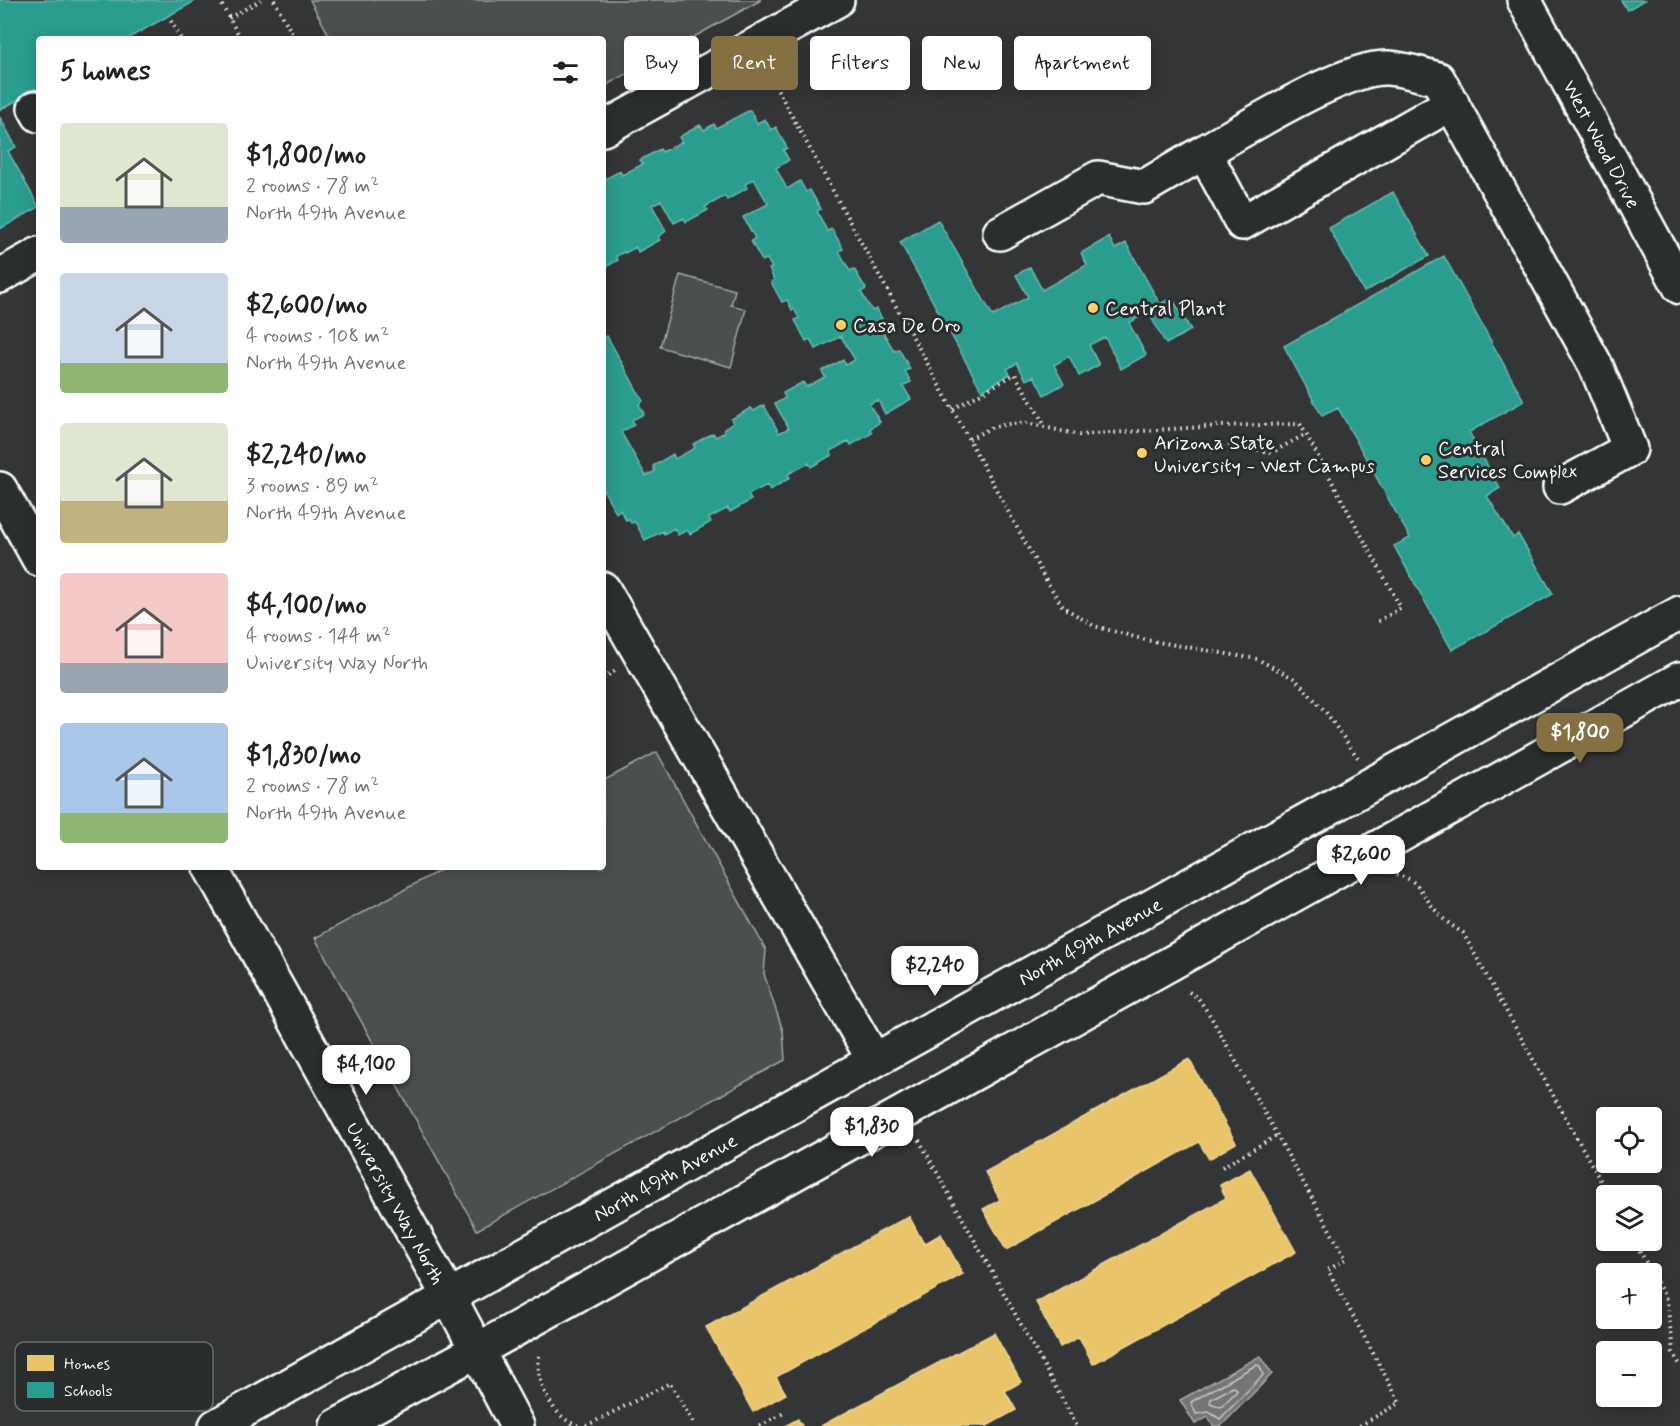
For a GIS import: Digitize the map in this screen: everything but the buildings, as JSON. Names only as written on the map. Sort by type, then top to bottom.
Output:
[{"type":"street","points":[[771,36],[837,0]]},
{"type":"street","name":"West Wood Drive","points":[[1524,0],[1680,288]]},
{"type":"street","points":[[1000,233],[1098,178],[1144,187],[1324,87],[1360,72],[1388,67],[1438,79],[1596,366],[1630,449],[1560,487]]},
{"type":"street","points":[[606,127],[711,69]]},
{"type":"street","points":[[1204,152],[1242,223],[1452,104]]},
{"type":"street","points":[[0,276],[36,256]]},
{"type":"street","points":[[0,489],[36,554]]},
{"type":"street","points":[[606,594],[874,1060]]},
{"type":"street","name":"North 49th Avenue","points":[[216,1426],[1680,613]]},
{"type":"street","points":[[337,1426],[478,1350],[1680,679]]},
{"type":"street","name":"University Way North","points":[[212,870],[478,1350],[517,1426]]},
{"type":"path","points":[[219,0],[239,36]]},
{"type":"path","points":[[229,18],[261,0]]},
{"type":"path","points":[[273,0],[293,36]]},
{"type":"path","points":[[171,21],[179,36]]},
{"type":"path","points":[[777,90],[1044,577],[1064,607],[1094,626],[1146,640],[1257,659],[1296,680],[1325,711],[1361,763]]},
{"type":"path","points":[[953,409],[1015,374],[1045,426]]},
{"type":"path","points":[[969,439],[993,427],[1010,424],[1045,426],[1079,435],[1218,426],[1300,424],[1401,608],[1375,623]]},
{"type":"path","points":[[1210,451],[1230,444],[1246,445],[1273,452],[1306,434]]},
{"type":"path","points":[[1395,874],[1408,877],[1419,886],[1435,911],[1463,933],[1603,1185]]},
{"type":"path","points":[[1189,992],[1198,998],[1211,1017],[1346,1259],[1328,1270],[1400,1403],[1359,1426]]},
{"type":"path","points":[[1222,1167],[1278,1136]]},
{"type":"path","points":[[924,1149],[1077,1426]]},
{"type":"path","points":[[1640,1251],[1667,1301],[1673,1352],[1680,1365]]},
{"type":"path","points":[[538,1356],[540,1381],[560,1416],[580,1426]]},
{"type":"path","points":[[586,1426],[670,1383],[695,1426]]},
{"type":"path","points":[[760,1426],[784,1413]]},
{"type":"shaded area","points":[[310,0],[761,0],[696,36],[624,36],[624,75],[606,85],[606,36],[329,36]]},
{"type":"shaded area","points":[[680,275],[735,290],[731,305],[746,309],[731,367],[660,347]]},
{"type":"shaded area","points":[[657,752],[766,950],[764,974],[783,1031],[785,1060],[477,1230],[315,938],[440,870],[606,870],[606,779]]},
{"type":"water","points":[[1260,1356],[1272,1374],[1221,1426],[1213,1426],[1208,1417],[1195,1424],[1180,1400]]},
{"type":"place","name":"Central Plant","points":[[1093,308]]},
{"type":"place","name":"Casa De Oro","points":[[841,325]]},
{"type":"place","name":"Arizona State University - West Campus","points":[[1142,453]]},
{"type":"place","name":"Central Services Complex","points":[[1426,460]]}]
